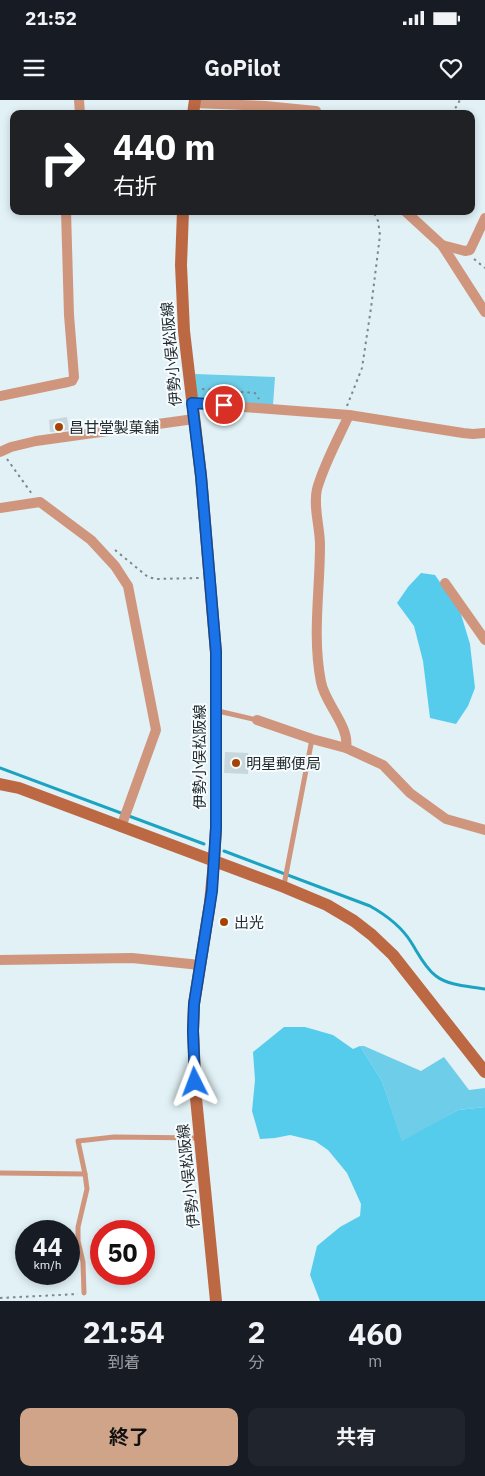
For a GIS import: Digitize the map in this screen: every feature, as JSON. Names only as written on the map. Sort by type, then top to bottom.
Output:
[{"type":"main road","name":"伊勢小俣松阪線","points":[[183,215],[184,331],[201,476],[216,652],[216,828],[214,862],[210,903],[194,1004],[193,1031],[200,1138],[216,1301]]},
{"type":"main road","points":[[0,784],[19,788],[122,824],[214,862],[284,883],[354,921],[372,934],[392,955],[485,1072]]},
{"type":"street","points":[[194,106],[265,106],[306,110]]},
{"type":"street","points":[[0,396],[72,381],[74,377],[69,316],[66,215]]},
{"type":"street","points":[[409,215],[442,245],[485,312]]},
{"type":"street","points":[[442,245],[467,252],[474,244],[485,218]]},
{"type":"street","points":[[192,403],[347,415],[463,433],[485,433]]},
{"type":"street","points":[[346,748],[345,730],[326,696],[318,665],[316,609],[320,545],[316,505],[317,490],[322,475],[347,415]]},
{"type":"street","points":[[1,451],[36,441],[194,419]]},
{"type":"street","points":[[0,508],[40,502],[91,540],[115,566],[128,586],[156,730],[122,824]]},
{"type":"street","points":[[445,583],[485,640]]},
{"type":"street","points":[[257,720],[312,739],[346,748],[383,765],[410,793],[446,819],[485,830]]},
{"type":"street","points":[[0,960],[132,958],[200,965]]},
{"type":"lane","points":[[215,710],[257,720]]},
{"type":"lane","points":[[284,883],[312,739]]},
{"type":"lane","points":[[84,1293],[83,1262],[78,1240],[78,1228],[86,1189],[78,1141],[114,1137],[200,1138]]},
{"type":"lane","points":[[0,1174],[85,1174]]},
{"type":"path","points":[[347,415],[348,400],[362,368],[371,308],[380,235],[378,221],[374,215]]},
{"type":"path","points":[[467,252],[485,268]]},
{"type":"path","points":[[190,388],[254,393],[259,398],[260,408]]},
{"type":"path","points":[[1,451],[18,476],[40,502]]},
{"type":"path","points":[[112,548],[148,577],[156,579],[210,577]]},
{"type":"path","points":[[0,1298],[84,1293]]},
{"type":"shaded area","points":[[195,374],[275,377],[273,405],[197,399]]},
{"type":"shaded area","points":[[421,573],[435,575],[460,611],[470,644],[475,688],[468,706],[456,724],[430,718],[423,661],[414,626],[397,603]]},
{"type":"shaded area","points":[[284,1027],[305,1027],[333,1035],[353,1049],[360,1046],[382,1081],[402,1141],[458,1110],[485,1107],[485,1301],[320,1301],[310,1275],[317,1246],[340,1227],[360,1216],[361,1204],[347,1173],[328,1150],[315,1141],[290,1135],[260,1139],[252,1111],[255,1080],[253,1052]]},
{"type":"shaded area","points":[[360,1046],[364,1046],[421,1071],[444,1057],[469,1090],[485,1088],[485,1107],[458,1110],[402,1142],[382,1081]]},
{"type":"building","name":"昌甘堂製菓舗","points":[[67,417],[69,430],[50,432],[49,420]]},
{"type":"building","name":"明星郵便局","points":[[225,752],[248,753],[248,774],[224,773]]},
{"type":"waterway","points":[[0,768],[204,844]]},
{"type":"waterway","points":[[224,851],[370,906],[403,931],[425,965],[436,976],[453,984],[485,989]]},
{"type":"place","name":"昌甘堂製菓舗","points":[[59,427]]},
{"type":"place","name":"明星郵便局","points":[[236,763]]},
{"type":"place","name":"出光","points":[[224,922]]},
{"type":"route","points":[[195,1082],[194,1004],[212,891],[216,828],[216,652],[201,476],[192,403],[224,405]]}]
